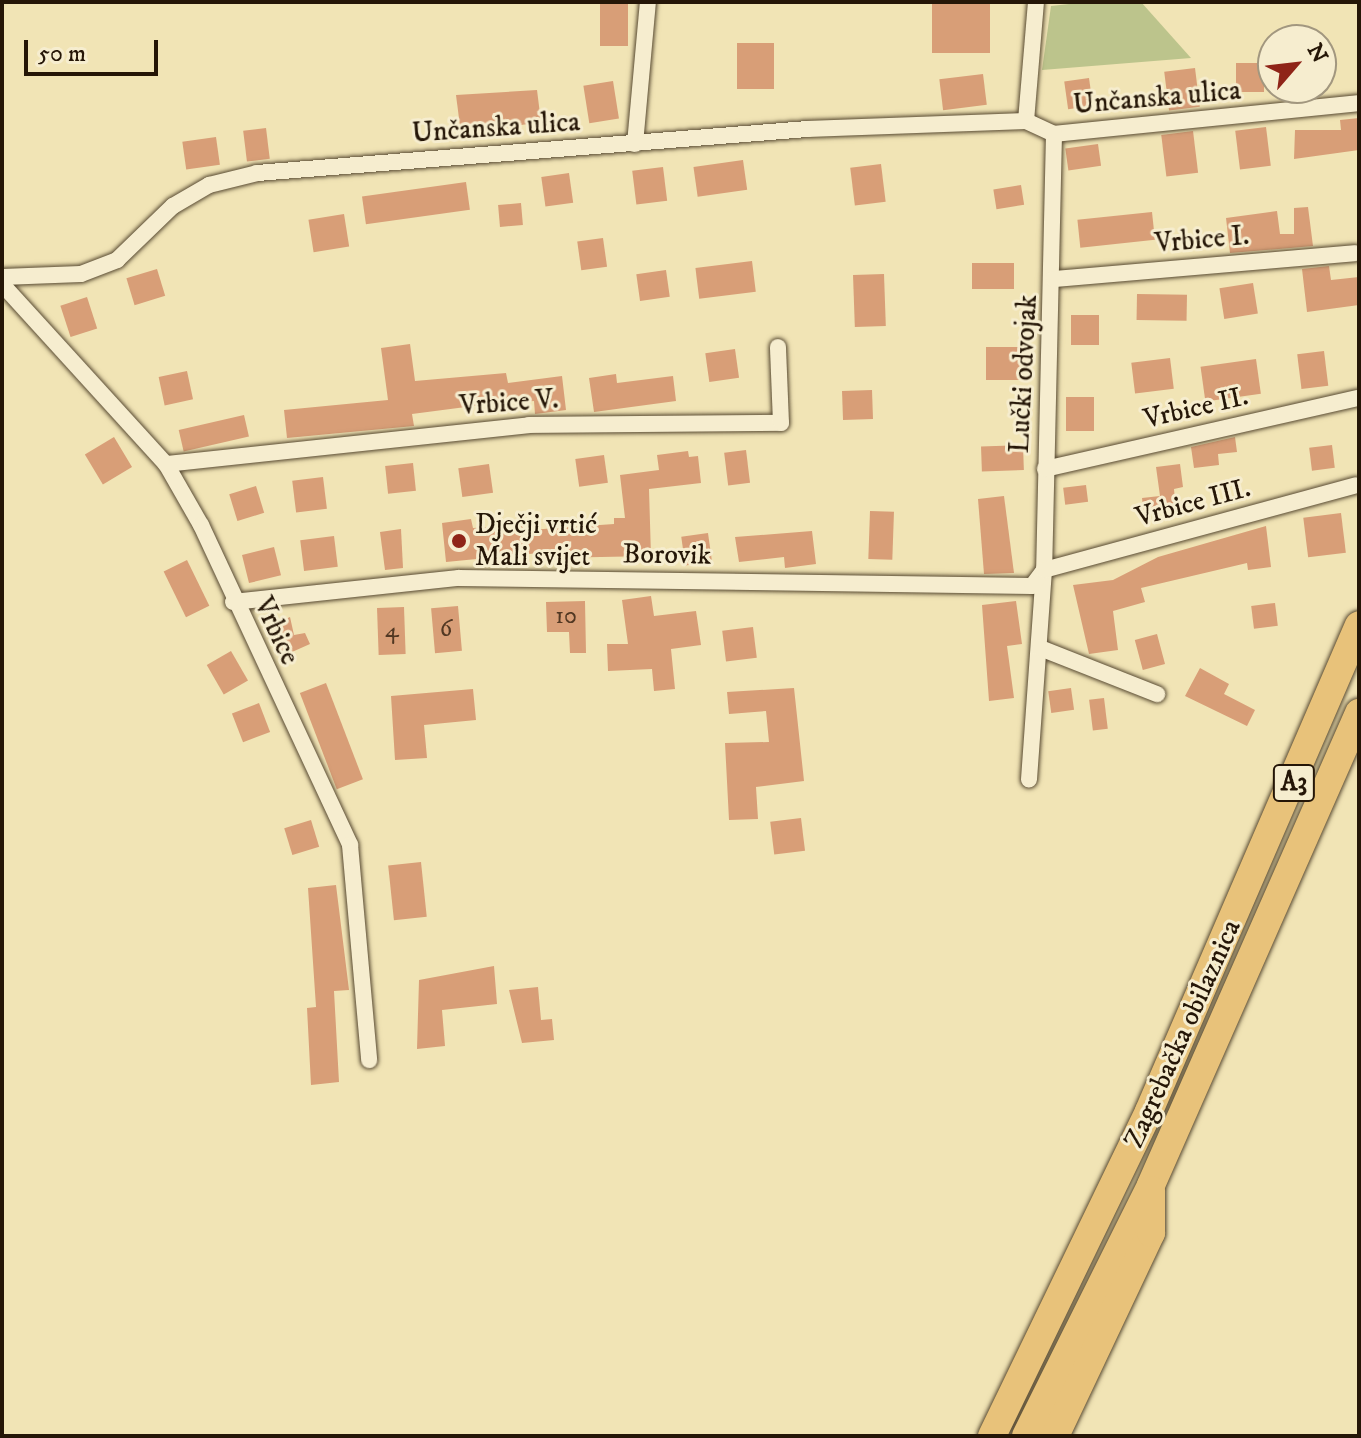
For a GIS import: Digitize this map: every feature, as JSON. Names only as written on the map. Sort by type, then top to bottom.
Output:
[{"type":"highway","name":"Zagrebačka obilaznica","points":[[992,1436],[1149,1111],[1359,625]]},
{"type":"highway","name":"Zagrebačka obilaznica","points":[[1026,1436],[1151,1185],[1359,713]]},
{"type":"highway","points":[[1055,1436],[1151,1233],[1151,1185]]},
{"type":"street","points":[[635,144],[648,2]]},
{"type":"street","points":[[1036,2],[1026,121],[1054,134]]},
{"type":"street","name":"Unčanska ulica","points":[[1054,134],[1359,103]]},
{"type":"street","name":"Unčanska ulica","points":[[2,277],[81,274],[117,260],[173,206],[209,185],[257,173],[635,144],[1026,121]]},
{"type":"street","name":"Lučki odvojak","points":[[1029,779],[1044,570],[1045,469],[1054,279],[1054,134]]},
{"type":"street","name":"Vrbice I.","points":[[1054,279],[1355,253]]},
{"type":"street","name":"Vrbice","points":[[2,284],[166,464],[350,845],[369,1060]]},
{"type":"street","name":"Vrbice V.","points":[[166,464],[529,425],[781,423],[778,347]]},
{"type":"street","name":"Vrbice II.","points":[[1045,469],[1358,398]]},
{"type":"street","name":"Vrbice III.","points":[[1044,570],[1356,485]]},
{"type":"street","name":"Borovik","points":[[233,602],[459,578],[1032,586],[1044,570]]},
{"type":"street","points":[[1040,648],[1157,694]]},
{"type":"green space","points":[[1141,2],[1191,58],[1042,70],[1051,6]]},
{"type":"building","points":[[600,2],[628,2],[628,46],[600,46]]},
{"type":"building","points":[[932,2],[990,2],[990,53],[932,53]]},
{"type":"building","points":[[737,43],[774,43],[774,89],[737,89]]},
{"type":"building","points":[[1236,63],[1257,63],[1257,92],[1236,92]]},
{"type":"building","points":[[1195,68],[1200,107],[1169,110],[1164,72]]},
{"type":"building","points":[[983,74],[987,105],[943,110],[939,79]]},
{"type":"building","points":[[1089,78],[1093,106],[1068,109],[1064,81]]},
{"type":"building","points":[[613,81],[619,119],[589,123],[583,86]]},
{"type":"building","points":[[537,90],[541,122],[461,134],[456,95]]},
{"type":"building","points":[[1359,118],[1359,150],[1294,159],[1295,130],[1341,130],[1340,120]]},
{"type":"building","points":[[1266,127],[1271,166],[1240,169],[1235,131]]},
{"type":"building","points":[[266,128],[270,159],[247,162],[243,131]]},
{"type":"building","points":[[1193,131],[1198,173],[1166,177],[1161,135]]},
{"type":"building","points":[[216,137],[220,165],[186,169],[182,142]]},
{"type":"building","points":[[1098,144],[1101,166],[1068,170],[1065,149]]},
{"type":"building","points":[[743,160],[747,190],[698,197],[693,167]]},
{"type":"building","points":[[881,164],[886,202],[855,205],[850,168]]},
{"type":"building","points":[[663,167],[667,201],[636,205],[632,171]]},
{"type":"building","points":[[569,173],[573,203],[545,207],[541,177]]},
{"type":"building","points":[[466,182],[470,210],[366,224],[362,197]]},
{"type":"building","points":[[1021,185],[1024,205],[996,209],[993,189]]},
{"type":"building","points":[[521,203],[523,225],[500,227],[498,205]]},
{"type":"building","points":[[1308,207],[1313,246],[1230,253],[1226,218],[1277,211],[1280,234],[1294,234],[1294,208]]},
{"type":"building","points":[[1152,212],[1155,240],[1080,248],[1077,220]]},
{"type":"building","points":[[344,214],[349,247],[314,252],[308,220]]},
{"type":"building","points":[[603,238],[607,267],[581,270],[577,242]]},
{"type":"building","points":[[752,261],[756,292],[699,299],[695,268]]},
{"type":"building","points":[[972,263],[1014,263],[1014,289],[972,289]]},
{"type":"building","points":[[1329,266],[1331,280],[1359,277],[1359,305],[1307,312],[1302,269]]},
{"type":"building","points":[[157,269],[165,296],[135,305],[126,278]]},
{"type":"building","points":[[666,270],[670,297],[640,301],[636,274]]},
{"type":"building","points":[[884,274],[886,326],[855,327],[853,275]]},
{"type":"building","points":[[1253,283],[1258,314],[1224,319],[1219,288]]},
{"type":"building","points":[[1137,294],[1187,295],[1187,321],[1137,320]]},
{"type":"building","points":[[87,297],[97,328],[71,337],[60,306]]},
{"type":"building","points":[[1071,315],[1099,315],[1099,345],[1071,345]]},
{"type":"building","points":[[410,344],[415,381],[506,373],[508,383],[562,376],[566,410],[535,414],[534,401],[481,405],[412,414],[414,426],[287,438],[284,410],[388,400],[381,348]]},
{"type":"building","points":[[986,347],[1023,347],[1023,380],[986,380]]},
{"type":"building","points":[[735,349],[739,378],[709,382],[705,353]]},
{"type":"building","points":[[1324,351],[1328,386],[1301,389],[1297,354]]},
{"type":"building","points":[[1170,358],[1174,389],[1135,394],[1131,363]]},
{"type":"building","points":[[1256,359],[1261,394],[1205,401],[1201,367]]},
{"type":"building","points":[[187,371],[193,399],[165,405],[159,377]]},
{"type":"building","points":[[616,374],[617,383],[673,376],[676,401],[594,412],[589,378]]},
{"type":"building","points":[[872,390],[873,419],[843,420],[842,391]]},
{"type":"building","points":[[1066,397],[1094,397],[1094,431],[1066,431]]},
{"type":"building","points":[[244,415],[249,436],[184,452],[179,430]]},
{"type":"building","points":[[114,437],[132,467],[103,485],[85,455]]},
{"type":"building","points":[[1235,437],[1237,452],[1218,454],[1219,465],[1194,468],[1191,447]]},
{"type":"building","points":[[1023,445],[1024,470],[982,471],[981,446]]},
{"type":"building","points":[[1332,445],[1335,468],[1312,471],[1309,448]]},
{"type":"building","points":[[746,450],[750,483],[728,485],[724,453]]},
{"type":"building","points":[[688,451],[689,457],[698,456],[701,483],[649,489],[651,556],[551,558],[550,552],[446,562],[442,523],[471,519],[473,528],[528,525],[529,530],[614,524],[614,518],[625,518],[620,475],[659,470],[657,455]]},
{"type":"building","points":[[604,455],[608,483],[579,487],[575,459]]},
{"type":"building","points":[[413,463],[416,491],[388,494],[385,466]]},
{"type":"building","points":[[489,464],[493,493],[462,497],[458,468]]},
{"type":"building","points":[[1180,464],[1183,487],[1174,489],[1176,510],[1144,515],[1142,498],[1160,496],[1156,467]]},
{"type":"building","points":[[323,477],[327,509],[296,513],[292,481]]},
{"type":"building","points":[[1086,485],[1088,502],[1065,505],[1063,488]]},
{"type":"building","points":[[256,486],[264,513],[237,521],[229,494]]},
{"type":"building","points":[[1004,496],[1014,573],[984,574],[978,499]]},
{"type":"building","points":[[870,511],[894,512],[892,560],[868,559]]},
{"type":"building","points":[[1341,513],[1346,553],[1308,557],[1303,518]]},
{"type":"building","points":[[1266,526],[1271,567],[1248,570],[1247,563],[1141,588],[1145,602],[1113,611],[1118,650],[1089,654],[1073,585],[1113,580],[1158,557]]},
{"type":"building","points":[[401,529],[403,568],[385,570],[380,532]]},
{"type":"building","points":[[812,531],[816,564],[785,568],[784,557],[739,562],[735,537]]},
{"type":"building","points":[[708,533],[712,562],[685,565],[681,537]]},
{"type":"building","points":[[334,536],[338,567],[304,571],[300,540]]},
{"type":"building","points":[[274,547],[281,575],[249,583],[242,555]]},
{"type":"building","points":[[187,560],[209,606],[186,617],[164,571]]},
{"type":"building","points":[[651,596],[654,616],[696,611],[701,645],[671,649],[675,689],[654,691],[652,669],[608,671],[607,644],[628,644],[622,600]]},
{"type":"building","points":[[585,601],[586,653],[570,653],[569,632],[547,632],[546,602]]},
{"type":"building","points":[[1016,601],[1022,644],[1007,646],[1014,698],[989,701],[982,605]]},
{"type":"building","points":[[1275,603],[1278,626],[1254,629],[1251,606]]},
{"type":"building","points":[[458,606],[462,651],[435,653],[431,608]]},
{"type":"building","points":[[404,607],[406,654],[379,655],[377,608]]},
{"type":"building","points":[[290,617],[294,635],[305,633],[310,644],[283,656],[270,626]]},
{"type":"building","points":[[753,627],[757,658],[726,662],[722,631]]},
{"type":"building","points":[[1157,634],[1165,664],[1143,670],[1135,640]]},
{"type":"building","points":[[231,651],[248,680],[224,694],[207,665]]},
{"type":"building","points":[[1200,668],[1229,684],[1224,694],[1255,710],[1247,726],[1185,696]]},
{"type":"building","points":[[326,683],[363,779],[337,789],[300,693]]},
{"type":"building","points":[[794,688],[804,781],[756,787],[758,819],[729,820],[725,743],[769,742],[766,711],[729,714],[727,692]]},
{"type":"building","points":[[1071,688],[1074,710],[1051,713],[1048,691]]},
{"type":"building","points":[[473,689],[476,720],[424,725],[427,758],[395,760],[391,696]]},
{"type":"building","points":[[1104,698],[1108,729],[1093,731],[1089,700]]},
{"type":"building","points":[[259,703],[270,732],[243,742],[232,713]]},
{"type":"building","points":[[801,818],[805,851],[774,855],[770,822]]},
{"type":"building","points":[[311,820],[319,847],[292,855],[284,828]]},
{"type":"building","points":[[421,862],[427,917],[394,920],[388,865]]},
{"type":"building","points":[[336,885],[349,990],[334,991],[339,1082],[311,1085],[307,1008],[316,1007],[308,888]]},
{"type":"building","points":[[494,966],[497,1004],[442,1010],[445,1046],[417,1049],[419,980]]},
{"type":"building","points":[[538,987],[541,1020],[552,1019],[554,1040],[522,1043],[509,990]]},
{"type":"place","name":"Dječji vrtić Mali svijet","points":[[459,541]]}]
